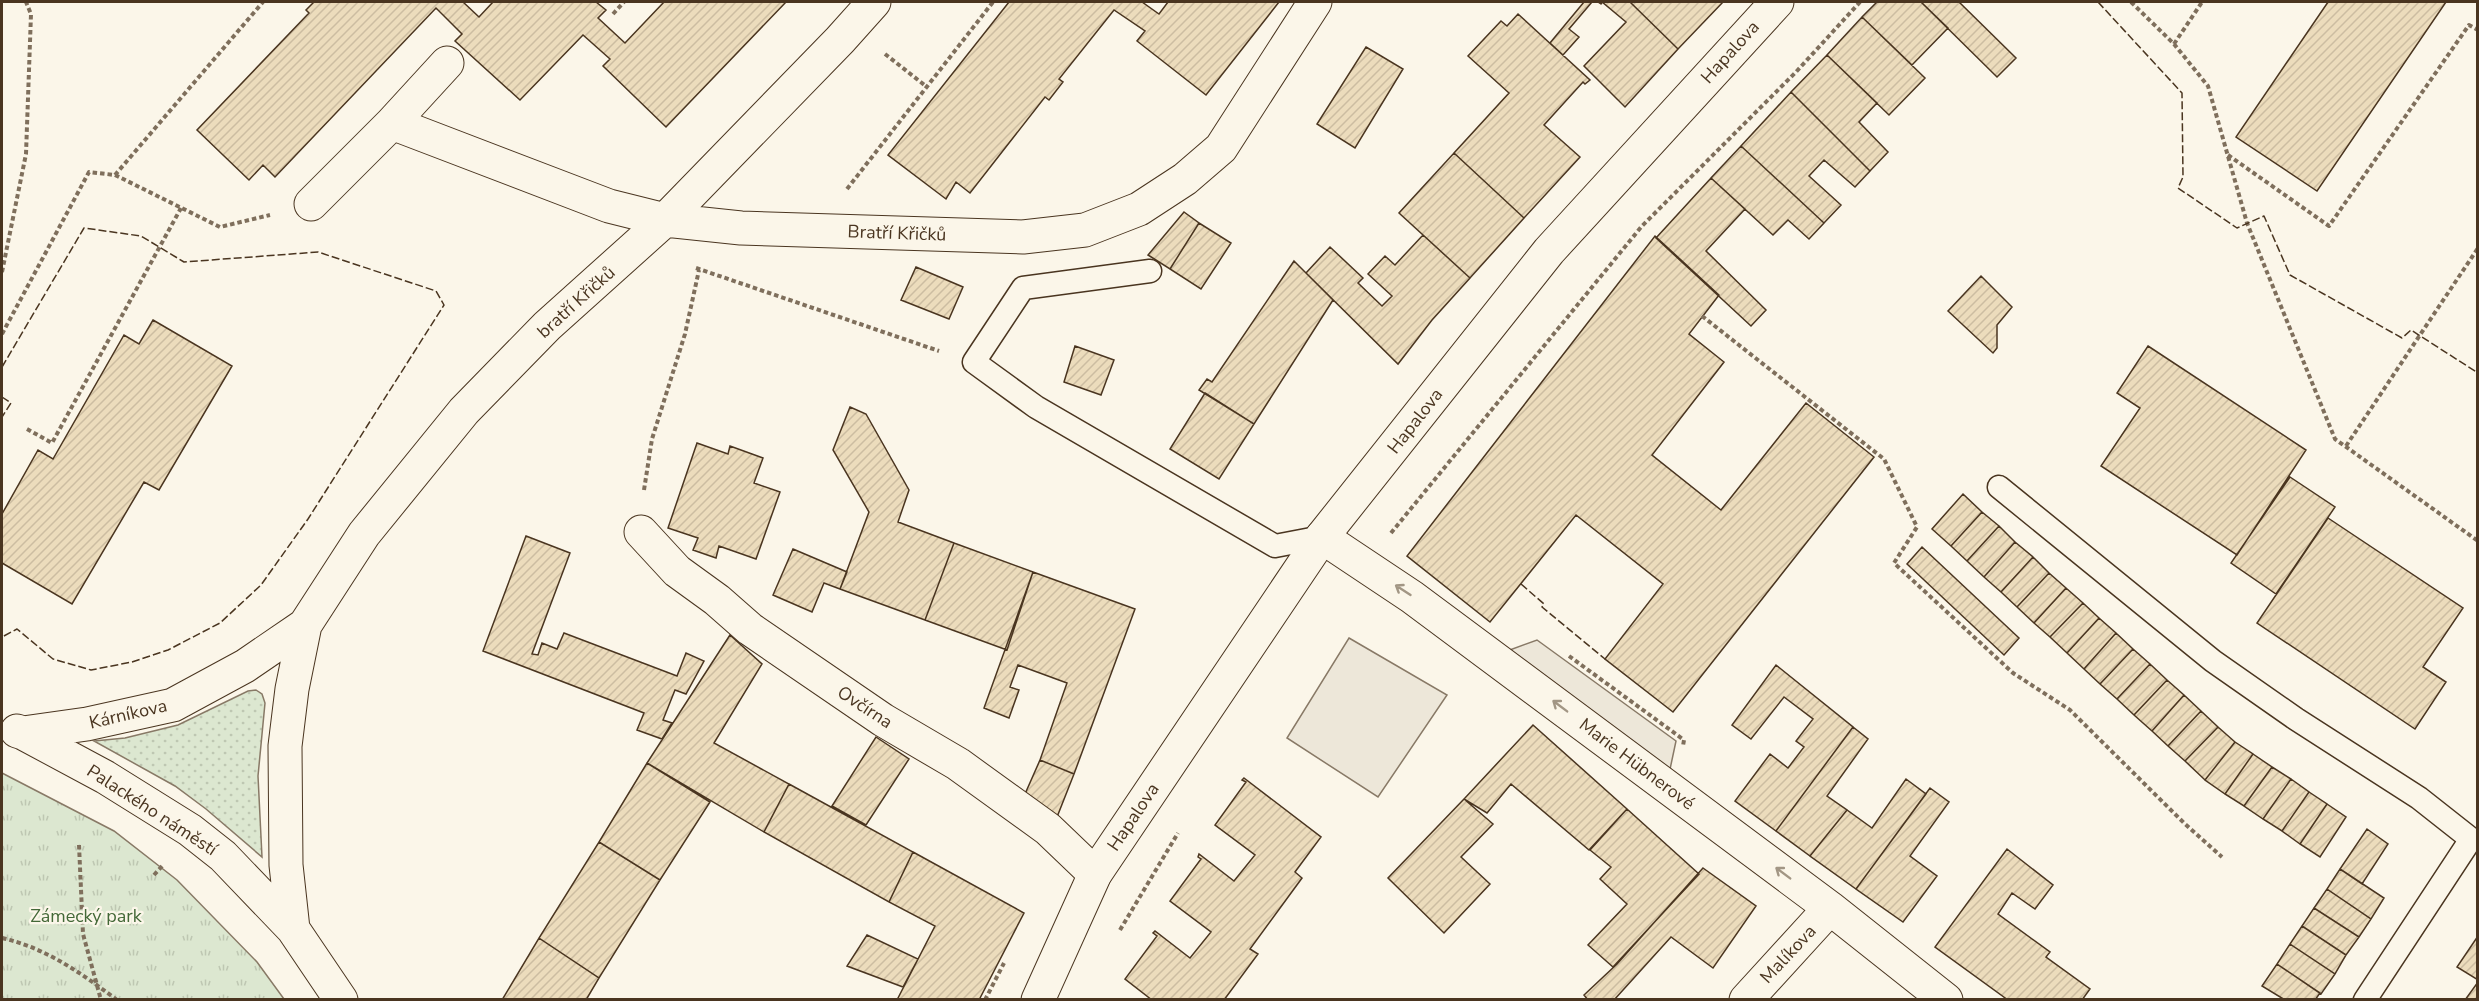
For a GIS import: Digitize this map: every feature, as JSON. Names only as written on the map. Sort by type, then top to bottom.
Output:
[{"type":"street","name":"bratří Křičků","points":[[305,625],[364,534],[464,411],[547,326],[665,220],[874,2]]},
{"type":"street","name":"Bratří Křičků","points":[[392,123],[609,206],[665,220],[741,228],[1023,237],[1085,230],[1139,209],[1185,179],[1221,147],[1315,2]]},
{"type":"street","name":"Hapalova","points":[[1095,874],[1322,537],[1549,252],[1777,2]]},
{"type":"street","points":[[311,204],[392,123],[447,63]]},
{"type":"street","name":"Ovčírna","points":[[641,532],[677,571],[717,600],[750,629],[883,720],[958,764],[1048,829],[1095,874]]},
{"type":"street","name":"Marie Hübnerové","points":[[1322,537],[1419,602],[1830,908],[1946,999]]},
{"type":"street","name":"Kárníkova","points":[[12,729],[87,724],[172,705],[245,666],[305,625]]},
{"type":"street","name":"Palackého náměstí","points":[[293,929],[286,865],[285,746],[292,689],[305,625]]},
{"type":"street","name":"Palackého náměstí","points":[[12,729],[105,777],[190,830],[223,856],[293,929],[341,999]]},
{"type":"street","points":[[1038,999],[1095,874]]},
{"type":"street","name":"Malíkova","points":[[1746,999],[1830,908]]},
{"type":"lane","points":[[1150,271],[1023,288],[974,362],[1036,407],[1275,546],[1322,537]]},
{"type":"lane","points":[[1999,487],[2213,661],[2296,719],[2474,833],[2366,999]]},
{"type":"path","points":[[2,272],[26,154],[31,14],[26,2]]},
{"type":"path","points":[[115,175],[263,2]]},
{"type":"path","points":[[613,14],[624,2]]},
{"type":"path","points":[[815,230],[993,2]]},
{"type":"path","points":[[1353,558],[1372,533],[1387,537],[1642,226],[1796,72],[1860,2]]},
{"type":"path","points":[[2131,2],[2174,44],[2208,86],[2251,234],[2335,439],[2478,541]]},
{"type":"path","points":[[2174,44],[2202,2]]},
{"type":"path","points":[[2227,154],[2329,226],[2469,25],[2478,30]]},
{"type":"path","points":[[852,26],[927,87]]},
{"type":"path","points":[[2,334],[89,172],[115,175],[220,227],[311,204]]},
{"type":"path","points":[[27,429],[52,443],[181,208]]},
{"type":"path","points":[[2346,446],[2478,248]]},
{"type":"path","points":[[641,532],[642,502],[652,439],[685,334],[699,270],[974,362]]},
{"type":"path","points":[[1702,316],[1884,459],[1917,527],[1894,563],[2013,673],[2070,710],[2185,824],[2223,857]]},
{"type":"path","points":[[1117,935],[1182,826]]},
{"type":"path","points":[[79,845],[83,934],[101,999]]},
{"type":"path","points":[[154,875],[166,862]]},
{"type":"path","points":[[2,938],[26,943],[52,956],[117,999]]},
{"type":"green space","points":[[256,690],[262,694],[265,703],[258,776],[262,857],[175,786],[94,741],[125,738],[178,725],[248,691]]},
{"type":"green space","name":"Zámecký park","points":[[2,773],[114,831],[177,880],[257,962],[284,999],[2,999]]},
{"type":"shaded area","points":[[1349,638],[1447,695],[1378,797],[1287,738]]},
{"type":"shaded area","points":[[1537,640],[1676,741],[1669,774],[1507,651]]},
{"type":"building","points":[[314,2],[463,2],[479,17],[493,2],[596,2],[606,10],[598,18],[625,43],[664,2],[786,2],[666,127],[603,66],[610,59],[583,35],[520,100],[455,41],[462,34],[436,8],[275,177],[263,165],[249,180],[197,130],[309,13],[306,10]]},
{"type":"building","points":[[1009,2],[1142,2],[1159,14],[1168,2],[1279,2],[1206,95],[1137,41],[1145,31],[1114,10],[1059,79],[1063,82],[1049,100],[1045,97],[970,193],[956,182],[946,199],[888,155]]},
{"type":"building","points":[[1584,2],[1592,2],[1569,29],[1579,37],[1563,55],[1550,43]]},
{"type":"building","points":[[1602,2],[1630,2],[1678,49],[1625,107],[1584,66],[1626,22]]},
{"type":"building","points":[[1630,2],[1723,2],[1678,49]]},
{"type":"building","points":[[1877,2],[1921,2],[1948,28],[1912,65],[1862,17]]},
{"type":"building","points":[[1921,2],[1959,2],[2016,58],[1997,77]]},
{"type":"building","points":[[2328,2],[2446,2],[2317,191],[2236,137]]},
{"type":"building","points":[[1518,14],[1590,80],[1585,84],[1583,82],[1544,125],[1580,157],[1524,218],[1454,153],[1509,93],[1468,56],[1501,21],[1507,26]]},
{"type":"building","points":[[1862,17],[1925,78],[1889,115],[1827,55]]},
{"type":"building","points":[[1366,47],[1403,69],[1355,148],[1317,124]]},
{"type":"building","points":[[1827,55],[1877,103],[1859,122],[1888,152],[1870,171],[1791,92]]},
{"type":"building","points":[[1791,92],[1870,171],[1855,187],[1824,160],[1809,176],[1841,205],[1824,223],[1741,146]]},
{"type":"building","points":[[1741,146],[1824,223],[1809,239],[1788,220],[1773,235],[1711,178]]},
{"type":"building","points":[[1454,153],[1524,218],[1470,278],[1399,213]]},
{"type":"building","points":[[1711,178],[1745,209],[1706,251],[1766,310],[1751,326],[1656,238]]},
{"type":"building","points":[[1184,212],[1199,223],[1170,269],[1148,255]]},
{"type":"building","points":[[1199,223],[1231,243],[1201,289],[1170,269]]},
{"type":"building","points":[[1423,235],[1470,278],[1432,320],[1398,364],[1306,273],[1330,247],[1363,278],[1358,283],[1382,306],[1392,296],[1368,274],[1385,256],[1395,265]]},
{"type":"building","points":[[1655,236],[1719,295],[1689,334],[1724,362],[1652,455],[1721,510],[1806,403],[1874,457],[1673,712],[1605,659],[1663,584],[1576,515],[1490,622],[1407,556]]},
{"type":"building","points":[[1294,261],[1333,300],[1254,424],[1199,390],[1207,379],[1212,382]]},
{"type":"building","points":[[916,267],[963,287],[949,319],[901,300]]},
{"type":"building","points":[[1981,276],[2012,307],[1997,325],[1997,348],[1993,353],[1948,311]]},
{"type":"building","points":[[153,320],[232,366],[159,490],[144,482],[72,604],[2,563],[2,514],[38,450],[53,459],[124,335],[139,344]]},
{"type":"building","points":[[1075,346],[1114,360],[1101,395],[1064,382]]},
{"type":"building","points":[[2148,346],[2306,450],[2237,555],[2101,466],[2140,408],[2117,393]]},
{"type":"building","points":[[1205,393],[1254,424],[1219,479],[1170,449]]},
{"type":"building","points":[[850,407],[866,414],[909,490],[898,522],[954,543],[925,620],[840,589],[869,512],[833,450]]},
{"type":"building","points":[[697,443],[728,454],[730,446],[763,458],[754,483],[780,492],[756,559],[719,546],[716,558],[693,550],[698,538],[668,528]]},
{"type":"building","points":[[2290,477],[2335,507],[2276,594],[2231,563]]},
{"type":"building","points":[[1963,494],[1982,512],[1951,546],[1932,529]]},
{"type":"building","points":[[1982,512],[1999,526],[1967,561],[1951,546]]},
{"type":"building","points":[[2328,518],[2463,608],[2423,667],[2446,682],[2415,729],[2257,623]]},
{"type":"building","points":[[1999,526],[2015,542],[1984,577],[1967,561]]},
{"type":"building","points":[[526,536],[570,553],[532,654],[538,655],[542,643],[557,649],[564,633],[677,676],[686,653],[704,661],[686,694],[675,690],[663,720],[672,723],[662,739],[637,730],[644,713],[483,651]]},
{"type":"building","points":[[2015,542],[2033,557],[2001,592],[1984,577]]},
{"type":"building","points":[[954,543],[1033,572],[1007,650],[925,620]]},
{"type":"building","points":[[1922,547],[2019,638],[2004,655],[1907,564]]},
{"type":"building","points":[[793,549],[847,572],[840,589],[824,583],[812,612],[773,595]]},
{"type":"building","points":[[2033,557],[2049,573],[2017,607],[2001,592]]},
{"type":"building","points":[[1033,572],[1135,609],[1074,774],[1040,760],[1067,683],[1018,665],[1010,687],[1019,690],[1009,718],[984,708]]},
{"type":"building","points":[[2049,573],[2066,588],[2034,623],[2017,607]]},
{"type":"building","points":[[2066,588],[2083,603],[2050,637],[2034,623]]},
{"type":"building","points":[[2083,603],[2099,618],[2067,653],[2050,637]]},
{"type":"building","points":[[2099,618],[2116,633],[2084,669],[2067,653]]},
{"type":"building","points":[[2116,633],[2133,649],[2100,684],[2084,669]]},
{"type":"building","points":[[730,635],[762,664],[714,743],[789,784],[764,832],[647,763]]},
{"type":"building","points":[[2133,649],[2150,664],[2117,699],[2100,684]]},
{"type":"building","points":[[2150,664],[2167,680],[2134,715],[2117,699]]},
{"type":"building","points":[[1776,665],[1853,727],[1776,831],[1735,801],[1770,754],[1788,768],[1804,747],[1796,741],[1813,719],[1784,697],[1751,739],[1732,725]]},
{"type":"building","points":[[2167,680],[2184,695],[2152,731],[2134,715]]},
{"type":"building","points":[[2184,695],[2201,711],[2168,746],[2152,731]]},
{"type":"building","points":[[2201,711],[2218,727],[2185,761],[2168,746]]},
{"type":"building","points":[[1533,725],[1627,809],[1589,850],[1511,784],[1487,813],[1464,799]]},
{"type":"building","points":[[1853,727],[1868,739],[1827,796],[1847,810],[1810,856],[1776,831]]},
{"type":"building","points":[[2218,727],[2235,742],[2205,780],[2185,761]]},
{"type":"building","points":[[876,737],[909,759],[866,825],[832,806]]},
{"type":"building","points":[[2235,742],[2253,754],[2225,794],[2205,780]]},
{"type":"building","points":[[2253,754],[2272,767],[2244,806],[2225,794]]},
{"type":"building","points":[[1040,760],[1074,774],[1057,817],[1025,794]]},
{"type":"building","points":[[647,763],[710,802],[660,880],[599,842]]},
{"type":"building","points":[[2272,767],[2291,779],[2263,819],[2244,806]]},
{"type":"building","points":[[1244,778],[1321,837],[1295,872],[1302,878],[1250,949],[1258,954],[1224,1000],[1152,1000],[1125,979],[1157,936],[1153,933],[1155,931],[1190,958],[1211,932],[1170,901],[1201,859],[1198,857],[1199,854],[1234,881],[1255,855],[1215,825],[1246,782],[1242,780]]},
{"type":"building","points":[[1906,779],[1926,794],[1856,889],[1810,856],[1847,810],[1872,828]]},
{"type":"building","points":[[2291,779],[2309,792],[2282,831],[2263,819]]},
{"type":"building","points":[[789,784],[913,852],[889,902],[764,832]]},
{"type":"building","points":[[1930,788],[1949,802],[1910,856],[1937,876],[1903,922],[1856,889]]},
{"type":"building","points":[[2309,792],[2327,804],[2300,844],[2282,831]]},
{"type":"building","points":[[1464,799],[1493,824],[1461,857],[1490,884],[1444,933],[1388,878]]},
{"type":"building","points":[[2327,804],[2346,817],[2320,857],[2300,844]]},
{"type":"building","points":[[1627,809],[1699,874],[1613,967],[1588,945],[1627,904],[1600,879],[1611,867],[1590,850]]},
{"type":"building","points":[[2367,829],[2388,844],[2362,884],[2340,869]]},
{"type":"building","points":[[599,842],[660,880],[599,978],[539,938]]},
{"type":"building","points":[[2007,849],[2053,885],[2035,909],[2012,893],[1998,914],[2050,952],[2046,957],[2090,989],[2082,1000],[2008,1000],[1935,947]]},
{"type":"building","points":[[913,852],[1024,913],[979,1000],[897,1000],[935,926],[889,902]]},
{"type":"building","points":[[1703,868],[1756,906],[1713,968],[1671,937],[1614,1000],[1588,1000],[1584,995],[1617,964]]},
{"type":"building","points":[[2340,869],[2384,898],[2371,919],[2327,889]]},
{"type":"building","points":[[2327,889],[2371,919],[2359,937],[2314,908]]},
{"type":"building","points":[[2314,908],[2359,937],[2346,955],[2302,926]]},
{"type":"building","points":[[2302,926],[2346,955],[2335,974],[2290,944]]},
{"type":"building","points":[[867,935],[918,959],[903,987],[847,966]]},
{"type":"building","points":[[2478,936],[2478,980],[2457,967]]},
{"type":"building","points":[[539,938],[599,978],[586,1000],[502,1000]]},
{"type":"building","points":[[2290,944],[2335,974],[2321,994],[2277,964]]},
{"type":"building","points":[[2277,964],[2320,993],[2315,1000],[2285,1000],[2262,986]]},
{"type":"building","points":[[2478,982],[2478,1000],[2465,1000]]},
{"type":"fence","points":[[2098,2],[2182,93],[2183,177],[2178,188],[2237,228],[2264,216],[2290,275],[2402,338],[2411,330],[2478,373]]},
{"type":"fence","points":[[2,367],[84,228],[141,236],[184,262],[318,252],[436,291],[444,305],[308,519],[261,585],[220,623],[168,650],[132,662],[91,670],[53,659],[17,629],[2,637]]},
{"type":"fence","points":[[2,397],[11,403],[2,417]]},
{"type":"fence","points":[[1521,584],[1544,604],[1542,607],[1605,659]]}]
